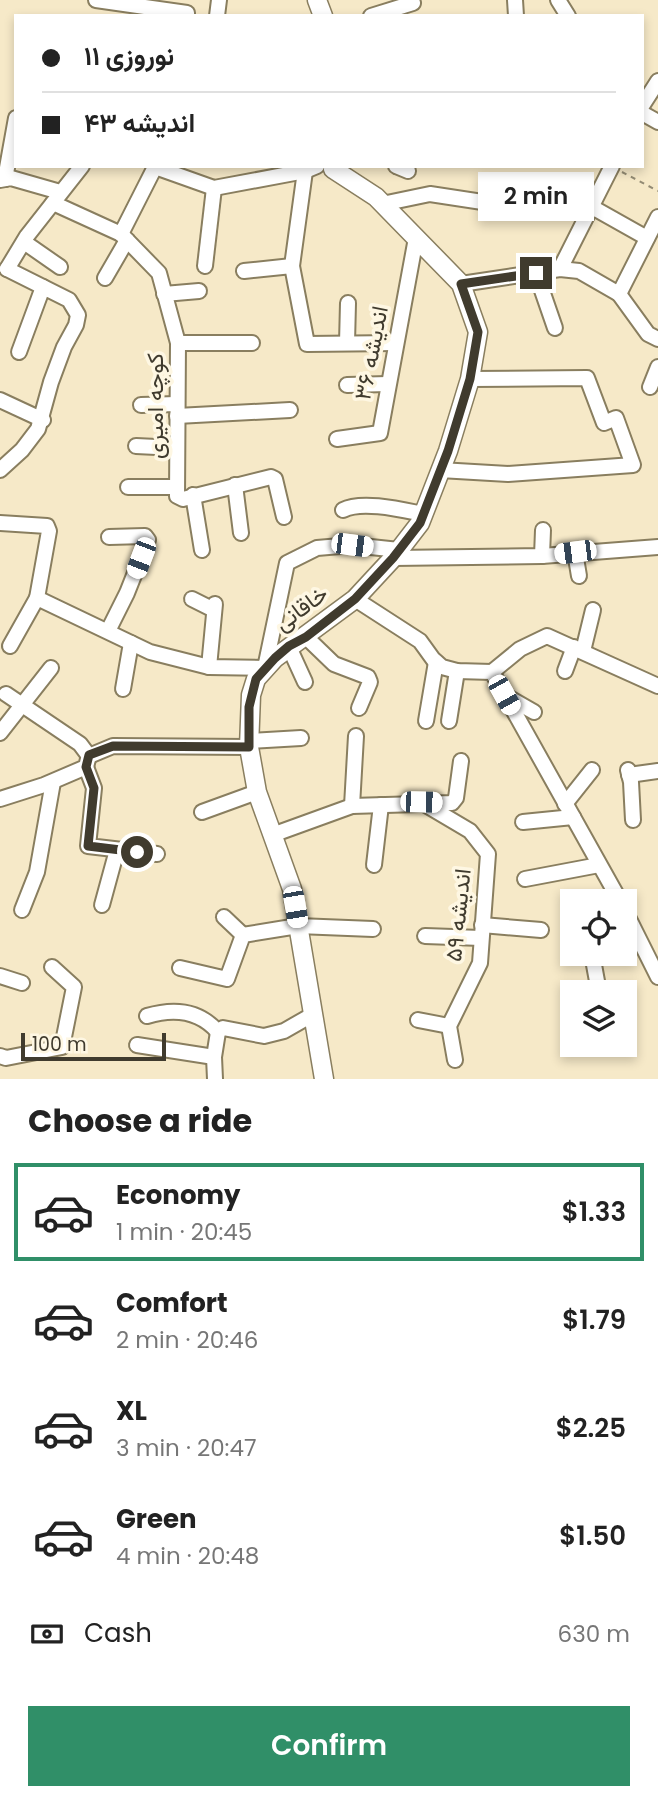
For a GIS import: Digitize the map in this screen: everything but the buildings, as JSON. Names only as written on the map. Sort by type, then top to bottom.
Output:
[{"type":"main road","name":"خاقانی","points":[[321,168],[382,204],[461,284],[478,332],[470,379],[420,523],[355,599],[306,637],[289,646],[265,668],[256,679],[251,695],[249,744],[257,792],[292,889],[324,1079]]},
{"type":"street","points":[[377,14],[413,3]]},
{"type":"street","points":[[104,4],[188,10]]},
{"type":"street","points":[[14,127],[3,179],[10,178],[57,198],[124,237]]},
{"type":"street","points":[[0,470],[22,450],[43,420],[51,382],[64,347],[74,331],[78,315],[69,300],[3,269],[80,168]]},
{"type":"street","points":[[105,278],[155,168]]},
{"type":"street","points":[[158,168],[214,188],[321,168],[292,266],[307,344],[396,343]]},
{"type":"street","points":[[560,269],[611,168]]},
{"type":"street","points":[[538,210],[551,184],[647,238]]},
{"type":"street","points":[[205,265],[214,188]]},
{"type":"street","points":[[382,204],[430,194],[489,203]]},
{"type":"street","points":[[619,294],[657,223]]},
{"type":"street","name":"کوچه امیری","points":[[124,237],[159,273],[178,343],[177,496],[179,498],[193,495]]},
{"type":"street","name":"اندیشه ۳۶","points":[[337,439],[380,433],[416,239]]},
{"type":"street","points":[[24,242],[60,267]]},
{"type":"street","points":[[244,271],[292,266]]},
{"type":"street","points":[[461,284],[560,269],[579,271],[619,294],[649,334],[658,339]]},
{"type":"street","points":[[536,273],[555,328]]},
{"type":"street","points":[[19,352],[43,287]]},
{"type":"street","points":[[164,294],[199,291]]},
{"type":"street","points":[[347,343],[348,303]]},
{"type":"street","points":[[178,343],[252,343]]},
{"type":"street","points":[[650,387],[658,366]]},
{"type":"street","points":[[440,470],[508,474],[633,465],[616,418],[604,423],[587,377],[470,379]]},
{"type":"street","points":[[347,385],[388,384]]},
{"type":"street","points":[[0,400],[43,420]]},
{"type":"street","points":[[141,405],[177,410],[290,411]]},
{"type":"street","points":[[136,446],[177,448]]},
{"type":"street","points":[[201,550],[193,495],[274,477],[284,517]]},
{"type":"street","points":[[234,485],[241,533]]},
{"type":"street","points":[[128,487],[177,487]]},
{"type":"street","points":[[343,510],[349,507],[392,508],[423,514]]},
{"type":"street","points":[[0,523],[47,526],[49,531],[37,598],[10,646]]},
{"type":"street","points":[[542,555],[543,530]]},
{"type":"street","points":[[108,631],[127,593],[148,540],[145,536],[109,537]]},
{"type":"street","points":[[37,598],[150,652],[209,667],[265,668],[287,563],[317,548],[352,545],[396,554],[542,555],[658,547]]},
{"type":"street","points":[[575,552],[579,576]]},
{"type":"street","points":[[192,599],[215,607],[209,667]]},
{"type":"street","points":[[355,599],[420,641],[442,667],[457,671],[492,672],[520,649],[541,637],[551,637],[658,686]]},
{"type":"street","points":[[565,671],[578,649],[593,610]]},
{"type":"street","points":[[306,637],[334,664],[368,677],[369,682],[359,708]]},
{"type":"street","points":[[122,689],[131,643]]},
{"type":"street","points":[[289,646],[305,682]]},
{"type":"street","points":[[426,721],[436,662]]},
{"type":"street","points":[[0,733],[51,668]]},
{"type":"street","points":[[449,721],[457,671]]},
{"type":"street","points":[[492,672],[613,889]]},
{"type":"street","points":[[6,694],[79,744],[88,761],[94,788],[88,846],[157,854]]},
{"type":"street","points":[[504,695],[534,712]]},
{"type":"street","points":[[352,806],[356,736]]},
{"type":"street","points":[[0,799],[53,782],[113,746],[249,744],[301,738]]},
{"type":"street","points":[[272,835],[352,806],[452,803],[455,801],[461,761]]},
{"type":"street","points":[[523,822],[569,810],[592,770]]},
{"type":"street","points":[[633,820],[628,772],[658,771]]},
{"type":"street","points":[[22,910],[37,872],[53,782]]},
{"type":"street","points":[[202,812],[257,792]]},
{"type":"street","name":"اندیشه ۵۹","points":[[421,802],[470,831],[488,854],[480,963],[449,1026]]},
{"type":"street","points":[[374,865],[381,804]]},
{"type":"street","points":[[102,905],[117,850]]},
{"type":"street","points":[[525,879],[600,865]]},
{"type":"street","points":[[224,917],[243,935]]},
{"type":"street","points":[[243,935],[298,926],[373,929]]},
{"type":"street","points":[[425,936],[481,931],[541,930]]},
{"type":"street","points":[[180,968],[227,979],[243,935]]},
{"type":"street","points":[[637,942],[658,977]]},
{"type":"street","points":[[0,1056],[6,1058],[62,1047],[74,987],[52,967]]},
{"type":"street","points":[[0,976],[22,983]]},
{"type":"street","points":[[148,1016],[178,1010],[209,1022],[218,1032]]},
{"type":"street","points":[[215,1079],[214,1057],[218,1032],[223,1028],[264,1037],[284,1031],[313,1015]]},
{"type":"street","points":[[418,1020],[449,1026],[455,1060]]},
{"type":"street","points":[[137,1045],[214,1057]]},
{"type":"path","points":[[616,168],[658,191]]},
{"type":"route","points":[[137,852],[88,846],[94,788],[86,767],[89,755],[113,746],[249,747],[249,707],[256,679],[289,646],[306,637],[355,599],[393,558],[420,523],[448,451],[470,379],[478,332],[461,284],[536,273]]}]
